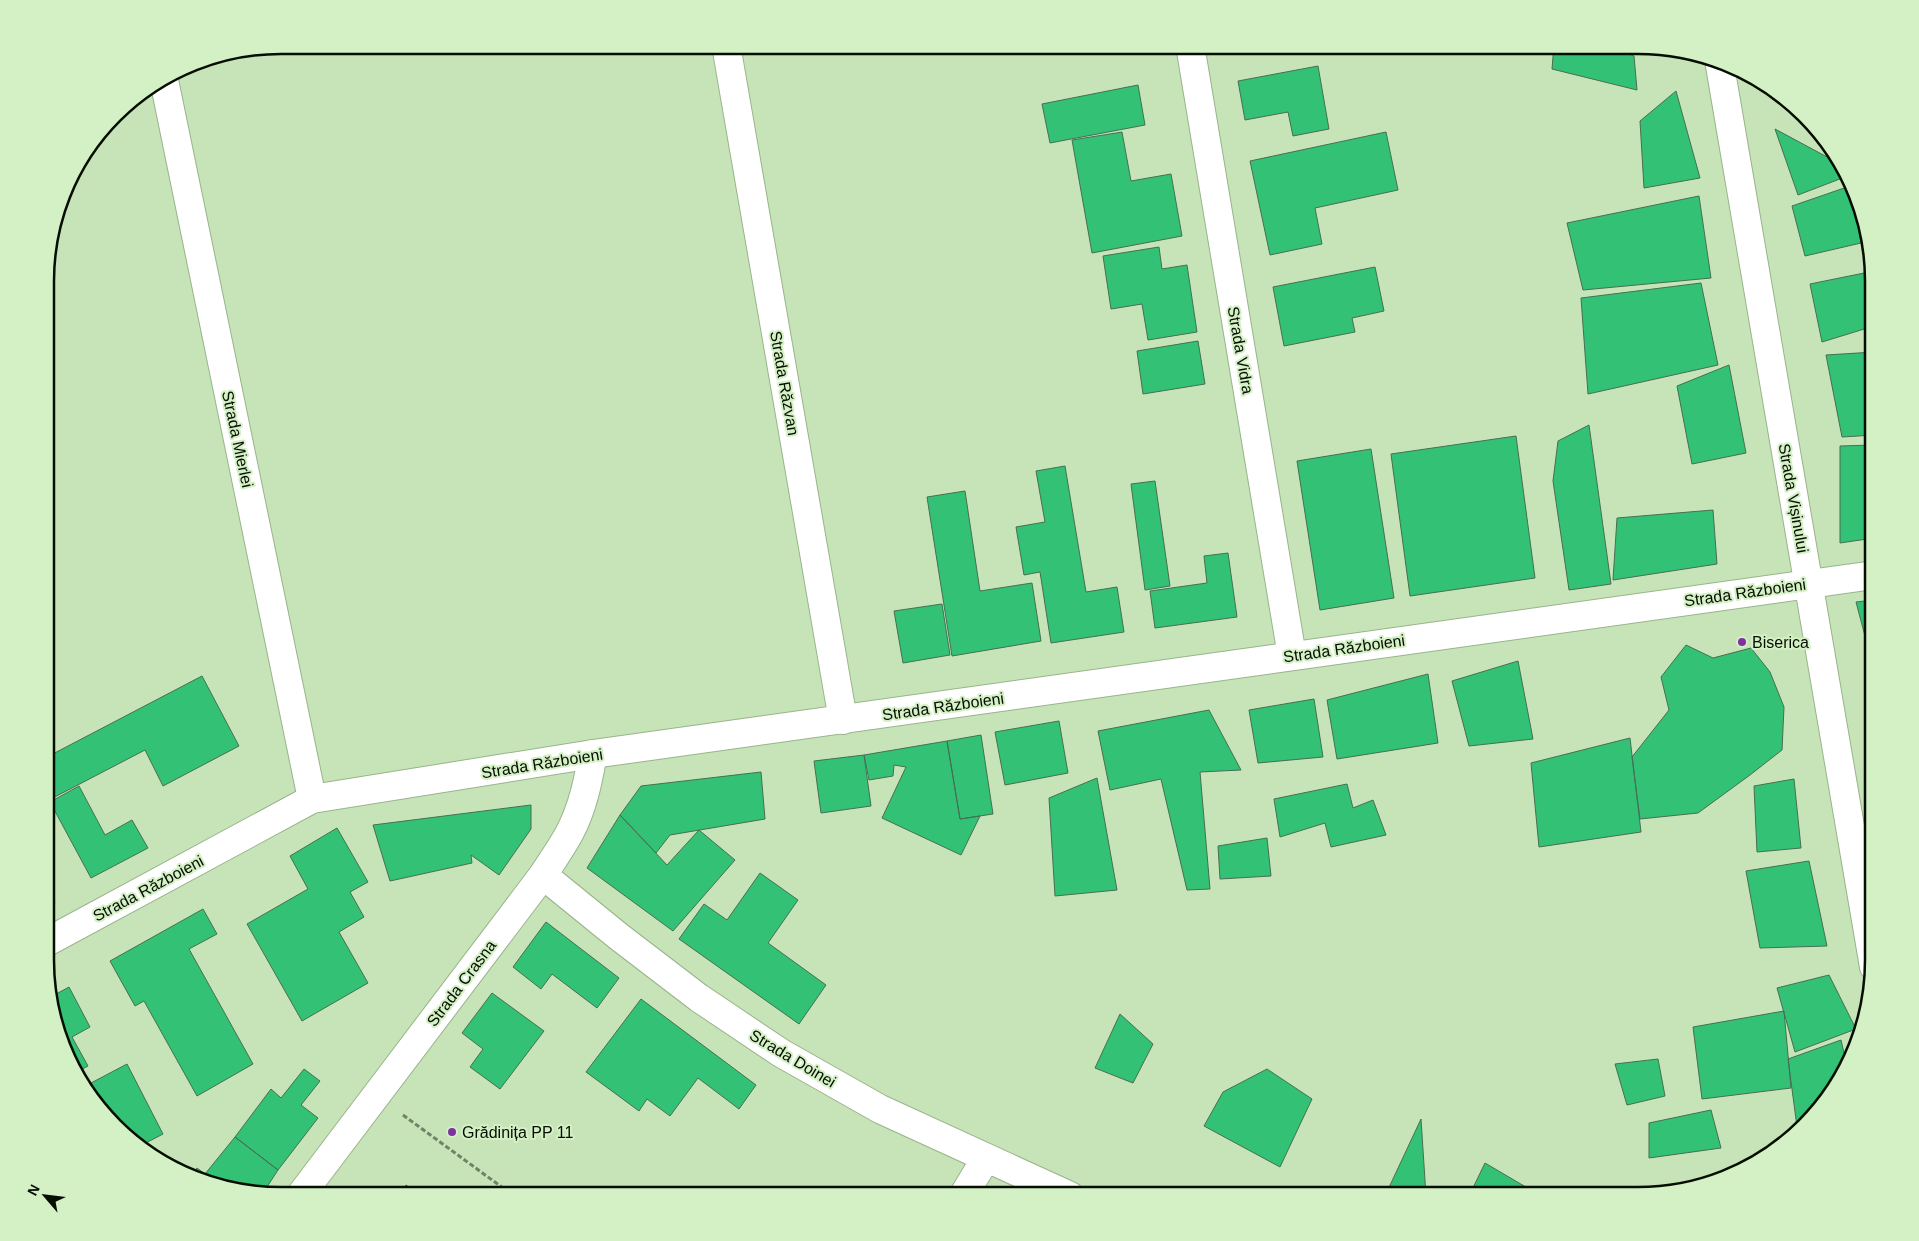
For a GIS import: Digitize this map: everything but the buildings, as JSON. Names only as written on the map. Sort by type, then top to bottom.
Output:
[{"type":"street","name":"Strada Răzvan","points":[[728,54],[843,720]]},
{"type":"street","name":"Strada Vidra","points":[[1192,54],[1292,656]]},
{"type":"street","name":"Strada Vișinului","points":[[1721,69],[1865,914]]},
{"type":"street","name":"Strada Mierlei","points":[[165,85],[312,799]]},
{"type":"street","name":"Strada Războieni","points":[[54,938],[312,799],[593,754],[1865,576]]},
{"type":"street","name":"Strada Crasna","points":[[307,1187],[543,875],[570,833],[580,809],[588,785],[593,754]]},
{"type":"street","name":"Strada Doinei","points":[[543,875],[699,998],[781,1052],[880,1109],[1050,1187]]},
{"type":"street","points":[[968,1187],[986,1158]]},
{"type":"path","points":[[375,1098],[402,1114],[502,1187]]},
{"type":"place","name":"Biserica","points":[[1742,642]]},
{"type":"place","name":"Grădinița PP 11","points":[[452,1132]]}]
